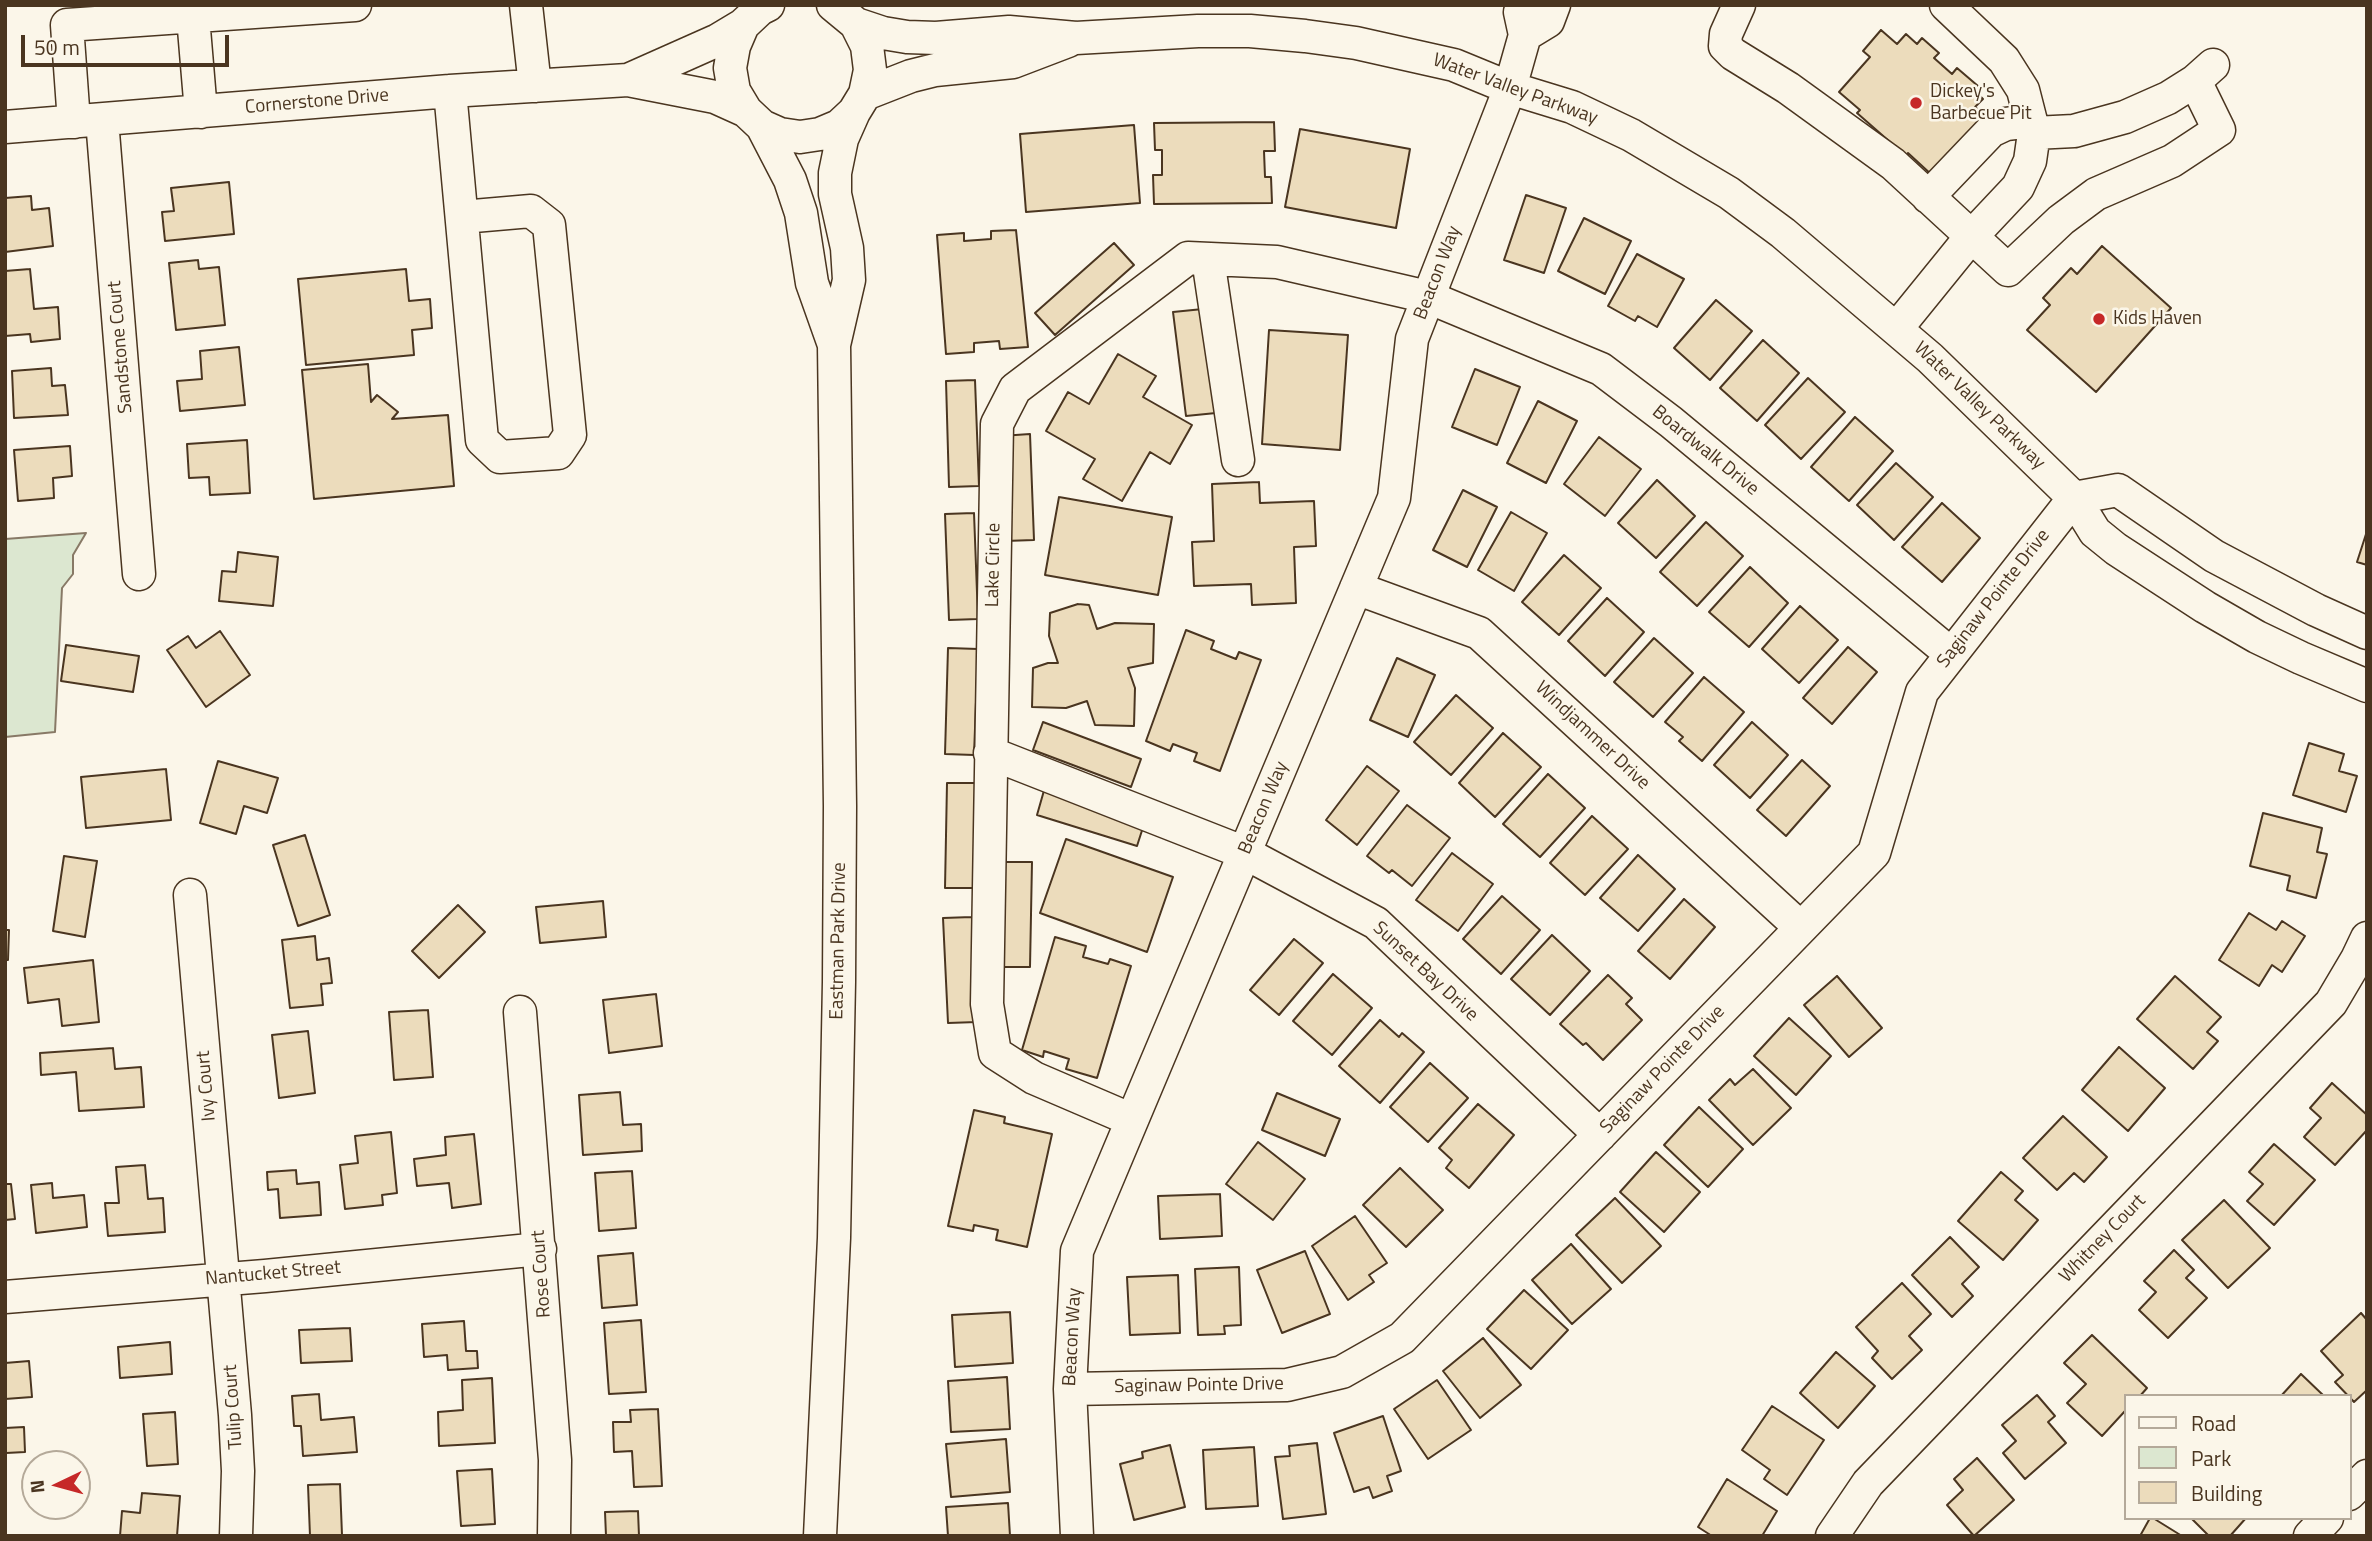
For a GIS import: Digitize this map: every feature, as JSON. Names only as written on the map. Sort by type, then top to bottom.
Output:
[{"type":"street","points":[[201,112],[193,17],[355,5]]},
{"type":"street","points":[[526,5],[535,86]]},
{"type":"street","points":[[1524,20],[1548,21],[1554,5]]},
{"type":"street","points":[[1739,5],[1726,34],[1725,46],[1732,54],[1788,88],[1893,164],[1970,238],[2008,270],[2061,220],[2096,194],[2172,161],[2220,130],[2204,73],[2168,97],[2125,117],[2074,131],[2007,124],[1991,131],[1928,197]]},
{"type":"street","points":[[1897,328],[1970,238],[2018,187],[2030,161],[2033,127],[2023,90],[2004,60],[1947,5]]},
{"type":"street","name":"Cornerstone Drive","points":[[628,79],[718,40],[759,11]]},
{"type":"street","name":"Eastman Park Drive","points":[[759,11],[734,46],[730,68],[734,91],[754,118],[789,180],[801,213],[812,283],[834,345]]},
{"type":"street","name":"Eastman Park Drive","points":[[820,1536],[834,1238],[839,968],[840,806],[834,345],[849,280],[847,248],[835,194],[835,173],[842,139],[859,103],[870,70],[867,46],[846,13]]},
{"type":"street","name":"Water Valley Parkway","points":[[846,13],[907,37],[936,38],[1009,32],[1076,38]]},
{"type":"street","name":"Sandstone Court","points":[[139,574],[88,121],[67,25],[193,17]]},
{"type":"street","name":"Water Valley Parkway","points":[[859,103],[911,76],[935,70],[1013,62],[1076,38],[1200,18],[1264,32],[1356,43],[1454,65],[1510,89],[1572,107],[1632,135],[1729,193],[1783,233],[1897,328],[2074,498],[2095,533],[2116,550],[2188,596],[2279,648],[2367,686]]},
{"type":"street","name":"Beacon Way","points":[[1077,1536],[1070,1389],[1077,1251],[1394,498],[1412,340],[1510,89],[1524,20]]},
{"type":"street","name":"Cornerstone Drive","points":[[5,127],[628,79],[715,97],[780,134],[800,137],[820,134],[839,126],[859,103]]},
{"type":"street","points":[[450,91],[482,440],[500,457],[558,453],[570,435],[549,225],[531,211],[462,217]]},
{"type":"street","name":"Lake Circle","points":[[1132,1120],[1034,1078],[995,1053],[987,1004],[997,424],[1015,389],[1188,258],[1277,262],[1429,297]]},
{"type":"street","points":[[1208,259],[1238,460]]},
{"type":"street","name":"Boardwalk Drive","points":[[1429,297],[1601,369],[1671,422],[1951,654]]},
{"type":"street","points":[[2074,498],[2118,490],[2214,556],[2316,610],[2367,633]]},
{"type":"street","name":"Saginaw Pointe Drive","points":[[1070,1389],[1287,1385],[1342,1373],[1402,1338],[1874,853],[1922,692],[2074,498]]},
{"type":"street","name":"Windjammer Drive","points":[[1356,587],[1479,633],[1801,928]]},
{"type":"street","name":"Sunset Bay Drive","points":[[990,753],[1245,853],[1376,923],[1600,1135]]},
{"type":"street","name":"Ivy Court","points":[[190,895],[223,1278]]},
{"type":"street","name":"Whitney Court","points":[[1832,1536],[1868,1483],[2331,1003],[2367,938]]},
{"type":"street","name":"Rose Court","points":[[520,1012],[555,1460],[554,1536]]},
{"type":"street","name":"Nantucket Street","points":[[5,1297],[540,1249]]},
{"type":"street","name":"Tulip Court","points":[[223,1278],[238,1460],[236,1536]]},
{"type":"street","points":[[2351,1492],[2367,1476]]},
{"type":"street","points":[[2310,1536],[2325,1520]]},
{"type":"green space","points":[[86,533],[73,555],[73,574],[62,588],[55,732],[5,737],[5,539]]},
{"type":"building","name":"Dickey's Barbecue Pit","points":[[1881,30],[1897,44],[1906,34],[1917,44],[1922,38],[1939,53],[1934,58],[1952,74],[1957,68],[1978,86],[1974,90],[1983,99],[1975,107],[1986,116],[1933,176],[1857,113],[1860,110],[1839,92],[1870,57],[1863,51]]},
{"type":"building","points":[[1274,122],[1275,151],[1264,151],[1265,177],[1271,177],[1272,203],[1154,204],[1153,175],[1162,175],[1162,150],[1155,150],[1154,123]]},
{"type":"building","points":[[1134,125],[1140,203],[1026,212],[1020,134]]},
{"type":"building","points":[[1300,129],[1410,149],[1396,228],[1285,207]]},
{"type":"building","points":[[229,182],[234,234],[165,241],[162,212],[174,211],[171,188]]},
{"type":"building","points":[[1526,195],[1566,208],[1544,273],[1504,260]]},
{"type":"building","points":[[31,196],[32,210],[49,208],[53,246],[5,252],[5,198]]},
{"type":"building","points":[[1584,218],[1631,241],[1605,294],[1558,271]]},
{"type":"building","points":[[1016,230],[1028,347],[1000,349],[999,341],[974,343],[974,352],[946,354],[937,235],[964,233],[964,241],[991,239],[991,231]]},
{"type":"building","points":[[1114,243],[1134,265],[1055,335],[1035,313]]},
{"type":"building","name":"Kids Haven","points":[[2102,246],[2171,308],[2096,392],[2027,330],[2050,305],[2043,298],[2071,268],[2077,274]]},
{"type":"building","points":[[1637,254],[1684,279],[1657,327],[1638,316],[1635,321],[1608,306]]},
{"type":"building","points":[[198,260],[199,269],[219,267],[225,325],[176,330],[169,263]]},
{"type":"building","points":[[30,269],[34,309],[58,307],[60,339],[31,342],[30,334],[5,336],[5,271]]},
{"type":"building","points":[[406,269],[409,301],[430,299],[432,328],[412,330],[414,355],[306,365],[298,279]]},
{"type":"building","points":[[1716,300],[1752,331],[1710,380],[1674,348]]},
{"type":"building","points":[[1203,309],[1216,413],[1186,416],[1173,312]]},
{"type":"building","points":[[1269,330],[1348,335],[1340,450],[1262,444]]},
{"type":"building","points":[[1763,340],[1799,373],[1757,421],[1720,388]]},
{"type":"building","points":[[239,347],[245,405],[180,411],[177,381],[202,379],[200,351]]},
{"type":"building","points":[[1118,354],[1156,376],[1143,397],[1192,425],[1170,464],[1150,452],[1122,501],[1083,479],[1095,459],[1046,431],[1068,392],[1089,404]]},
{"type":"building","points":[[368,364],[371,402],[377,395],[398,412],[392,419],[448,415],[454,486],[314,499],[302,370]]},
{"type":"building","points":[[51,368],[52,386],[65,385],[68,415],[14,418],[12,371]]},
{"type":"building","points":[[1475,369],[1520,387],[1497,445],[1452,427]]},
{"type":"building","points":[[1808,378],[1845,412],[1801,459],[1765,425]]},
{"type":"building","points":[[975,380],[979,486],[949,487],[946,381]]},
{"type":"building","points":[[1538,401],[1577,421],[1546,483],[1507,463]]},
{"type":"building","points":[[1855,417],[1893,451],[1849,501],[1811,467]]},
{"type":"building","points":[[1030,434],[1034,540],[1005,541],[1001,436]]},
{"type":"building","points":[[1599,437],[1641,469],[1605,516],[1564,484]]},
{"type":"building","points":[[247,440],[250,493],[210,495],[209,477],[189,478],[187,444]]},
{"type":"building","points":[[70,446],[72,476],[53,478],[54,498],[18,501],[14,450]]},
{"type":"building","points":[[1896,463],[1933,497],[1894,540],[1857,505]]},
{"type":"building","points":[[1657,480],[1695,516],[1656,558],[1618,523]]},
{"type":"building","points":[[1259,482],[1260,503],[1314,501],[1316,546],[1294,547],[1296,603],[1252,605],[1251,584],[1194,586],[1192,542],[1214,541],[1212,484]]},
{"type":"building","points":[[1463,490],[1497,507],[1467,567],[1433,550]]},
{"type":"building","points":[[1059,497],[1172,517],[1158,595],[1045,575]]},
{"type":"building","points":[[1942,503],[1980,538],[1942,582],[1902,547]]},
{"type":"building","points":[[1511,512],[1547,533],[1514,591],[1478,570]]},
{"type":"building","points":[[974,513],[978,619],[949,620],[945,514]]},
{"type":"building","points":[[1706,522],[1743,556],[1697,606],[1660,572]]},
{"type":"building","points":[[2367,531],[2367,565],[2357,562]]},
{"type":"building","points":[[238,552],[278,557],[273,606],[219,601],[222,571],[236,572]]},
{"type":"building","points":[[1564,555],[1601,588],[1559,635],[1522,602]]},
{"type":"building","points":[[1750,567],[1788,603],[1749,647],[1709,612]]},
{"type":"building","points":[[1607,598],[1644,632],[1605,676],[1568,641]]},
{"type":"building","points":[[1078,604],[1089,605],[1097,629],[1115,623],[1154,624],[1153,663],[1128,668],[1135,688],[1134,726],[1095,725],[1087,701],[1066,708],[1032,707],[1033,668],[1058,663],[1049,636],[1050,613]]},
{"type":"building","points":[[1800,606],[1838,640],[1799,683],[1762,649]]},
{"type":"building","points":[[1186,630],[1214,641],[1211,649],[1236,659],[1239,652],[1261,660],[1220,771],[1194,761],[1197,753],[1173,744],[1170,751],[1146,741]]},
{"type":"building","points":[[220,631],[250,675],[206,707],[167,650],[188,636],[196,648]]},
{"type":"building","points":[[1654,638],[1693,673],[1653,717],[1614,682]]},
{"type":"building","points":[[66,645],[139,656],[133,692],[61,681]]},
{"type":"building","points":[[1848,647],[1877,672],[1832,724],[1803,698]]},
{"type":"building","points":[[948,648],[978,649],[974,755],[945,754]]},
{"type":"building","points":[[1397,658],[1435,675],[1408,737],[1370,720]]},
{"type":"building","points":[[1704,677],[1744,712],[1702,761],[1679,741],[1683,737],[1665,722]]},
{"type":"building","points":[[1456,695],[1493,728],[1451,775],[1414,742]]},
{"type":"building","points":[[1043,722],[1141,759],[1131,787],[1033,750]]},
{"type":"building","points":[[1752,722],[1788,755],[1750,798],[1714,765]]},
{"type":"building","points":[[1503,733],[1541,767],[1495,817],[1459,783]]},
{"type":"building","points":[[2309,743],[2344,754],[2339,771],[2357,776],[2346,812],[2293,795]]},
{"type":"building","points":[[1802,760],[1830,786],[1786,836],[1757,810]]},
{"type":"building","points":[[218,761],[278,778],[267,813],[244,806],[236,834],[200,823]]},
{"type":"building","points":[[1367,766],[1399,791],[1357,845],[1326,820]]},
{"type":"building","points":[[166,769],[171,820],[86,828],[81,777]]},
{"type":"building","points":[[1548,774],[1585,808],[1540,857],[1503,824]]},
{"type":"building","points":[[947,783],[976,783],[974,888],[945,888]]},
{"type":"building","points":[[1045,787],[1146,818],[1137,846],[1037,815]]},
{"type":"building","points":[[1407,805],[1450,838],[1412,886],[1392,870],[1389,873],[1367,856]]},
{"type":"building","points":[[2263,813],[2322,828],[2317,852],[2327,854],[2316,898],[2287,890],[2290,876],[2250,866]]},
{"type":"building","points":[[1592,816],[1628,849],[1585,895],[1550,863]]},
{"type":"building","points":[[305,835],[330,915],[298,926],[273,845]]},
{"type":"building","points":[[1066,839],[1173,877],[1147,952],[1040,913]]},
{"type":"building","points":[[1452,853],[1493,884],[1458,931],[1416,900]]},
{"type":"building","points":[[1638,855],[1675,889],[1638,931],[1600,898]]},
{"type":"building","points":[[64,856],[97,861],[85,937],[53,931]]},
{"type":"building","points":[[1002,862],[1032,862],[1030,967],[1001,967]]},
{"type":"building","points":[[1502,896],[1540,930],[1501,974],[1463,939]]},
{"type":"building","points":[[1684,899],[1715,927],[1670,979],[1638,951]]},
{"type":"building","points":[[603,901],[606,937],[540,943],[536,907]]},
{"type":"building","points":[[458,905],[485,932],[439,978],[412,951]]},
{"type":"building","points":[[2249,913],[2276,930],[2282,921],[2305,936],[2282,972],[2272,965],[2259,986],[2219,960]]},
{"type":"building","points":[[972,917],[977,1022],[948,1023],[943,918]]},
{"type":"building","points":[[5,930],[9,930],[8,960],[5,960]]},
{"type":"building","points":[[1552,935],[1590,971],[1550,1015],[1511,979]]},
{"type":"building","points":[[315,936],[317,960],[329,958],[332,983],[321,984],[323,1005],[290,1008],[282,940]]},
{"type":"building","points":[[1055,937],[1086,946],[1083,957],[1108,964],[1110,959],[1131,966],[1097,1078],[1066,1069],[1069,1059],[1044,1051],[1043,1057],[1022,1050]]},
{"type":"building","points":[[1294,939],[1323,963],[1279,1015],[1250,990]]},
{"type":"building","points":[[93,960],[99,1022],[62,1026],[59,999],[28,1003],[24,968]]},
{"type":"building","points":[[1333,974],[1372,1008],[1332,1055],[1293,1021]]},
{"type":"building","points":[[1608,975],[1632,998],[1626,1004],[1642,1020],[1603,1060],[1586,1043],[1583,1045],[1560,1024]]},
{"type":"building","points":[[1837,976],[1882,1028],[1849,1057],[1804,1005]]},
{"type":"building","points":[[2175,976],[2221,1017],[2207,1032],[2218,1041],[2193,1069],[2137,1019]]},
{"type":"building","points":[[656,994],[662,1046],[609,1053],[603,1000]]},
{"type":"building","points":[[428,1010],[433,1077],[394,1080],[389,1012]]},
{"type":"building","points":[[1789,1018],[1831,1056],[1796,1095],[1754,1056]]},
{"type":"building","points":[[1380,1020],[1399,1037],[1402,1033],[1424,1052],[1380,1103],[1339,1066]]},
{"type":"building","points":[[308,1031],[315,1093],[279,1098],[272,1035]]},
{"type":"building","points":[[2119,1047],[2165,1088],[2128,1131],[2082,1090]]},
{"type":"building","points":[[113,1048],[115,1069],[141,1067],[144,1107],[79,1111],[76,1072],[41,1075],[40,1053]]},
{"type":"building","points":[[1430,1063],[1468,1098],[1428,1142],[1390,1107]]},
{"type":"building","points":[[1753,1069],[1791,1108],[1753,1145],[1709,1100],[1730,1079],[1735,1085]]},
{"type":"building","points":[[2332,1083],[2367,1115],[2367,1130],[2335,1165],[2304,1137],[2321,1118],[2310,1108]]},
{"type":"building","points":[[620,1092],[623,1125],[641,1124],[642,1151],[583,1155],[579,1095]]},
{"type":"building","points":[[1277,1093],[1340,1119],[1325,1156],[1262,1130]]},
{"type":"building","points":[[1478,1104],[1514,1135],[1469,1188],[1446,1168],[1452,1160],[1439,1148]]},
{"type":"building","points":[[1699,1107],[1743,1149],[1708,1187],[1664,1145]]},
{"type":"building","points":[[974,1110],[1005,1117],[1004,1123],[1052,1134],[1027,1247],[996,1240],[998,1230],[974,1225],[973,1231],[948,1226]]},
{"type":"building","points":[[2063,1116],[2107,1157],[2084,1182],[2074,1173],[2057,1190],[2023,1158]]},
{"type":"building","points":[[391,1132],[397,1193],[382,1195],[383,1205],[345,1209],[340,1165],[358,1163],[355,1136]]},
{"type":"building","points":[[474,1134],[481,1204],[452,1208],[449,1183],[417,1186],[414,1159],[446,1155],[445,1137]]},
{"type":"building","points":[[1258,1142],[1305,1179],[1273,1220],[1226,1184]]},
{"type":"building","points":[[2274,1144],[2315,1180],[2274,1225],[2247,1201],[2263,1184],[2249,1172]]},
{"type":"building","points":[[1656,1152],[1700,1192],[1664,1232],[1620,1192]]},
{"type":"building","points":[[145,1165],[148,1199],[163,1198],[165,1232],[108,1236],[105,1203],[119,1203],[116,1167]]},
{"type":"building","points":[[1400,1168],[1443,1210],[1406,1247],[1363,1205]]},
{"type":"building","points":[[296,1170],[297,1184],[319,1182],[321,1215],[280,1218],[278,1189],[268,1190],[267,1172]]},
{"type":"building","points":[[632,1171],[636,1228],[599,1231],[595,1173]]},
{"type":"building","points":[[2001,1172],[2023,1191],[2015,1200],[2038,1220],[2003,1260],[1958,1221]]},
{"type":"building","points":[[52,1183],[53,1198],[84,1195],[87,1227],[36,1233],[31,1185]]},
{"type":"building","points":[[5,1184],[11,1184],[15,1219],[5,1220]]},
{"type":"building","points":[[1220,1194],[1222,1236],[1160,1239],[1158,1196]]},
{"type":"building","points":[[1615,1198],[1661,1246],[1622,1283],[1576,1235]]},
{"type":"building","points":[[2224,1200],[2270,1248],[2228,1288],[2182,1240]]},
{"type":"building","points":[[1355,1216],[1387,1263],[1369,1275],[1374,1282],[1348,1300],[1312,1246]]},
{"type":"building","points":[[1950,1237],[1979,1267],[1962,1284],[1973,1296],[1952,1317],[1912,1275]]},
{"type":"building","points":[[1571,1244],[1611,1289],[1572,1324],[1532,1280]]},
{"type":"building","points":[[2174,1250],[2194,1270],[2186,1278],[2207,1298],[2168,1338],[2139,1310],[2156,1292],[2144,1281]]},
{"type":"building","points":[[1305,1251],[1330,1314],[1282,1333],[1257,1270]]},
{"type":"building","points":[[633,1253],[637,1305],[602,1308],[598,1256]]},
{"type":"building","points":[[1239,1267],[1241,1325],[1224,1326],[1225,1334],[1198,1335],[1195,1269]]},
{"type":"building","points":[[1178,1275],[1180,1333],[1130,1335],[1127,1277]]},
{"type":"building","points":[[1902,1283],[1931,1314],[1909,1336],[1922,1350],[1892,1379],[1872,1358],[1878,1351],[1856,1327]]},
{"type":"building","points":[[1524,1290],[1568,1330],[1531,1369],[1487,1329]]},
{"type":"building","points":[[1010,1312],[1013,1363],[955,1367],[952,1315]]},
{"type":"building","points":[[2361,1313],[2367,1320],[2367,1390],[2354,1402],[2351,1394],[2346,1394],[2335,1382],[2343,1375],[2321,1351]]},
{"type":"building","points":[[641,1320],[646,1392],[609,1394],[604,1323]]},
{"type":"building","points":[[464,1321],[466,1351],[477,1351],[478,1368],[448,1370],[447,1355],[424,1357],[422,1324]]},
{"type":"building","points":[[350,1328],[352,1361],[301,1363],[299,1330]]},
{"type":"building","points":[[2092,1335],[2147,1388],[2142,1394],[2124,1394],[2124,1412],[2102,1436],[2067,1403],[2086,1384],[2064,1363]]},
{"type":"building","points":[[1483,1338],[1521,1385],[1480,1418],[1443,1371]]},
{"type":"building","points":[[170,1342],[172,1374],[120,1378],[118,1347]]},
{"type":"building","points":[[1836,1352],[1875,1386],[1838,1428],[1800,1393]]},
{"type":"building","points":[[29,1361],[32,1397],[5,1399],[5,1363]]},
{"type":"building","points":[[2301,1374],[2322,1394],[2283,1394]]},
{"type":"building","points":[[1007,1377],[1010,1429],[951,1432],[948,1381]]},
{"type":"building","points":[[492,1378],[495,1443],[439,1446],[438,1412],[463,1410],[462,1380]]},
{"type":"building","points":[[1437,1380],[1471,1430],[1428,1459],[1394,1409]]},
{"type":"building","points":[[319,1394],[321,1420],[354,1417],[357,1452],[303,1456],[301,1426],[294,1426],[292,1396]]},
{"type":"building","points":[[2037,1395],[2055,1416],[2048,1422],[2066,1443],[2025,1479],[2003,1453],[2016,1441],[2002,1425]]},
{"type":"building","points":[[1772,1406],[1824,1440],[1787,1495],[1764,1479],[1770,1470],[1742,1450]]},
{"type":"building","points":[[658,1409],[662,1486],[634,1487],[632,1451],[614,1452],[613,1422],[631,1422],[630,1410]]},
{"type":"building","points":[[175,1412],[178,1464],[147,1466],[143,1414]]},
{"type":"building","points":[[1383,1416],[1401,1471],[1387,1476],[1392,1491],[1373,1498],[1369,1487],[1354,1492],[1334,1433]]},
{"type":"building","points":[[24,1427],[25,1450],[6,1453],[5,1479],[5,1428]]},
{"type":"building","points":[[1006,1439],[1010,1492],[951,1497],[946,1444]]},
{"type":"building","points":[[1317,1443],[1326,1514],[1283,1519],[1275,1457],[1290,1456],[1289,1446]]},
{"type":"building","points":[[1170,1445],[1185,1507],[1134,1520],[1120,1464],[1143,1458],[1142,1452]]},
{"type":"building","points":[[1254,1447],[1258,1506],[1206,1509],[1203,1450]]},
{"type":"building","points":[[1977,1458],[2014,1500],[1974,1536],[1947,1505],[1963,1490],[1954,1479]]},
{"type":"building","points":[[492,1469],[495,1524],[461,1526],[457,1471]]},
{"type":"building","points":[[1727,1479],[1777,1511],[1762,1536],[1712,1536],[1698,1527]]},
{"type":"building","points":[[340,1484],[342,1535],[310,1536],[308,1485]]},
{"type":"building","points":[[142,1493],[180,1496],[177,1536],[120,1536],[122,1511],[140,1513]]},
{"type":"building","points":[[1008,1503],[1010,1536],[948,1536],[946,1507]]},
{"type":"building","points":[[638,1511],[639,1536],[606,1536],[605,1512]]},
{"type":"building","points":[[2149,1520],[2156,1520],[2182,1536],[2140,1536]]},
{"type":"building","points":[[2193,1520],[2244,1520],[2230,1536],[2209,1536]]},
{"type":"place","name":"Dickey's Barbecue Pit","points":[[1916,103]]},
{"type":"place","name":"Kids Haven","points":[[2099,319]]}]
